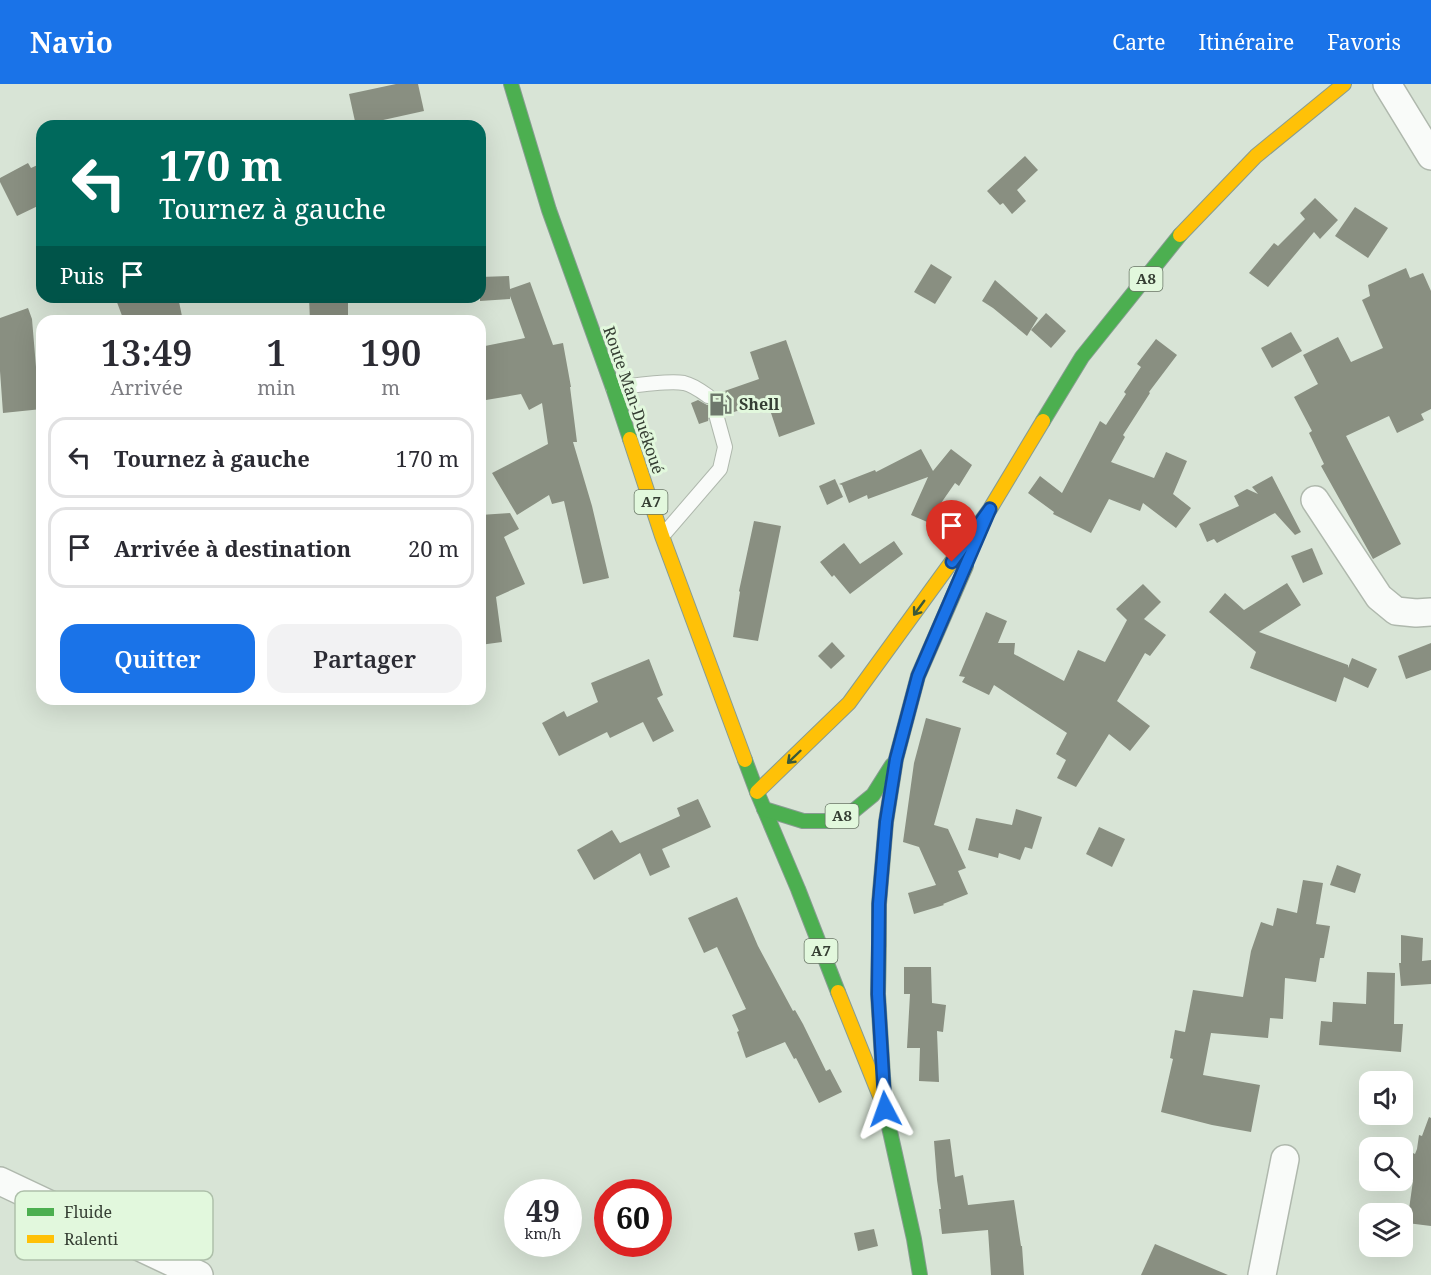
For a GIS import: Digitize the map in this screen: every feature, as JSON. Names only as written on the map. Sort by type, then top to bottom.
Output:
[{"type":"main road","name":"Route Man-Duékoué","points":[[512,84],[549,210],[613,388],[662,536],[757,792]]},
{"type":"main road","name":"A8","points":[[757,792],[849,704],[990,509],[1082,357],[1184,230],[1256,156],[1344,84]]},
{"type":"main road","name":"A8","points":[[885,1109],[878,994],[879,904],[886,822],[896,759],[918,676],[990,509]]},
{"type":"main road","name":"A8","points":[[764,809],[803,821],[829,821],[851,813],[873,795],[896,759]]},
{"type":"main road","name":"A7","points":[[757,792],[885,1109],[920,1275]]},
{"type":"street","points":[[1387,84],[1431,156]]},
{"type":"street","points":[[1314,500],[1379,597],[1396,611],[1431,612]]},
{"type":"street","points":[[1262,1275],[1285,1159]]},
{"type":"street","points":[[0,1181],[21,1191]]},
{"type":"street","points":[[167,1260],[199,1275]]},
{"type":"lane","points":[[613,388],[671,382],[684,383],[708,396]]},
{"type":"lane","points":[[662,536],[720,469],[725,447],[717,418]]},
{"type":"building","points":[[396,84],[418,84],[424,111],[383,120],[355,120],[349,94]]},
{"type":"building","points":[[1025,156],[1038,170],[1017,190],[1026,201],[1012,214],[1003,203],[1000,205],[987,191]]},
{"type":"building","points":[[28,163],[31,168],[36,166],[36,207],[17,216],[0,178]]},
{"type":"building","points":[[1315,198],[1338,220],[1320,239],[1314,232],[1268,287],[1249,273],[1274,243],[1278,246],[1305,219],[1300,213]]},
{"type":"building","points":[[1355,207],[1388,228],[1368,258],[1335,236]]},
{"type":"building","points":[[931,264],[952,277],[935,304],[914,292]]},
{"type":"building","points":[[1406,268],[1410,278],[1423,273],[1431,291],[1431,409],[1421,414],[1424,420],[1397,433],[1389,416],[1346,436],[1401,544],[1373,559],[1321,466],[1324,464],[1309,433],[1312,431],[1294,397],[1318,384],[1303,355],[1338,337],[1351,362],[1383,348],[1362,300],[1370,296],[1368,285]]},
{"type":"building","points":[[509,276],[510,289],[530,282],[553,345],[563,343],[577,442],[573,442],[592,506],[609,578],[583,584],[564,501],[552,504],[549,495],[517,515],[492,473],[548,444],[542,403],[529,410],[521,394],[486,400],[486,346],[525,338],[510,296],[510,299],[486,301],[486,277]]},
{"type":"building","points":[[995,280],[1038,318],[1027,336],[982,301]]},
{"type":"building","points":[[117,303],[179,303],[182,315],[122,315]]},
{"type":"building","points":[[309,303],[348,303],[348,315],[310,315]]},
{"type":"building","points":[[28,308],[32,319],[36,367],[36,410],[3,413],[0,318]]},
{"type":"building","points":[[1046,313],[1066,331],[1051,348],[1031,330]]},
{"type":"building","points":[[1291,332],[1302,351],[1272,368],[1261,348]]},
{"type":"building","points":[[1156,339],[1177,355],[1149,392],[1123,435],[1125,437],[1111,462],[1154,478],[1166,452],[1187,461],[1173,494],[1191,508],[1176,528],[1143,503],[1140,511],[1109,499],[1091,533],[1053,514],[1054,512],[1028,493],[1040,476],[1062,493],[1100,421],[1106,425],[1141,367],[1137,364]]},
{"type":"building","points":[[786,340],[815,424],[779,437],[767,401],[725,415],[720,410],[714,410],[709,415],[708,421],[699,424],[691,403],[698,400],[707,405],[711,404],[716,401],[716,394],[759,379],[750,352]]},
{"type":"building","points":[[921,449],[933,471],[951,449],[972,465],[959,486],[955,483],[939,506],[932,524],[911,515],[928,477],[868,499],[867,495],[849,503],[842,485],[839,484],[875,470],[876,472]]},
{"type":"building","points":[[1272,476],[1301,532],[1295,535],[1275,513],[1217,543],[1214,539],[1207,542],[1199,524],[1239,506],[1234,496],[1247,489],[1258,494],[1252,487]]},
{"type":"building","points":[[835,479],[843,497],[827,505],[819,486]]},
{"type":"building","points":[[510,513],[519,529],[504,537],[525,584],[496,597],[502,642],[486,644],[486,515]]},
{"type":"building","points":[[754,521],[781,526],[758,641],[733,637],[739,591]]},
{"type":"building","points":[[894,541],[903,554],[850,594],[820,562],[844,543],[860,564]]},
{"type":"building","points":[[1312,548],[1323,574],[1303,583],[1291,556]]},
{"type":"building","points":[[1287,583],[1301,605],[1259,632],[1348,665],[1348,668],[1352,658],[1377,669],[1368,688],[1344,677],[1336,702],[1250,668],[1256,652],[1209,612],[1225,593],[1244,610]]},
{"type":"building","points":[[1143,584],[1161,602],[1144,619],[1166,635],[1150,656],[1145,653],[1117,701],[1150,726],[1130,751],[1109,734],[1076,787],[1057,778],[1066,760],[1056,754],[1067,733],[994,685],[989,695],[962,682],[965,677],[959,676],[986,612],[1007,621],[998,643],[1015,643],[1014,654],[1064,681],[1078,650],[1105,662],[1127,620],[1116,609]]},
{"type":"building","points":[[832,642],[845,656],[831,669],[818,656]]},
{"type":"building","points":[[1431,643],[1431,670],[1406,679],[1398,656]]},
{"type":"building","points":[[649,659],[663,695],[657,698],[674,731],[653,742],[643,722],[610,738],[607,732],[559,756],[542,723],[564,711],[567,717],[598,702],[591,683]]},
{"type":"building","points":[[926,718],[961,728],[934,825],[948,829],[966,868],[958,871],[968,894],[944,905],[914,914],[908,893],[936,885],[919,847],[903,842],[914,763]]},
{"type":"building","points":[[698,799],[711,827],[662,849],[670,867],[650,876],[640,853],[594,880],[577,850],[612,830],[620,843],[680,816],[677,808]]},
{"type":"building","points":[[1016,809],[1042,817],[1032,849],[1025,847],[1020,860],[999,853],[998,858],[968,850],[976,818],[1012,825]]},
{"type":"building","points":[[1099,827],[1125,839],[1112,867],[1086,854]]},
{"type":"building","points":[[1337,865],[1361,874],[1355,893],[1330,885]]},
{"type":"building","points":[[1303,880],[1323,883],[1316,924],[1330,926],[1324,958],[1320,958],[1316,982],[1285,978],[1283,1019],[1270,1018],[1268,1038],[1211,1033],[1203,1075],[1260,1085],[1251,1132],[1161,1112],[1173,1059],[1170,1058],[1175,1030],[1185,1032],[1193,990],[1243,997],[1251,951],[1261,922],[1273,926],[1277,908],[1297,913]]},
{"type":"building","points":[[737,897],[758,946],[793,1011],[795,1010],[803,1024],[826,1071],[830,1069],[842,1092],[819,1103],[796,1058],[794,1059],[785,1042],[746,1058],[732,1015],[746,1009],[717,947],[704,953],[688,918]]},
{"type":"building","points":[[1401,935],[1423,938],[1422,961],[1431,960],[1431,984],[1401,986],[1399,963],[1401,963]]},
{"type":"building","points":[[904,967],[931,967],[932,1003],[946,1005],[943,1032],[937,1031],[939,1082],[919,1081],[920,1048],[907,1048],[910,994],[904,994]]},
{"type":"building","points":[[1367,972],[1395,973],[1394,1024],[1403,1024],[1401,1052],[1319,1045],[1321,1021],[1332,1022],[1333,1002],[1366,1004]]},
{"type":"building","points":[[1429,1117],[1431,1118],[1431,1226],[1413,1224],[1413,1203],[1410,1203],[1413,1191],[1413,1153],[1415,1154],[1417,1149],[1419,1135],[1422,1136]]},
{"type":"building","points":[[950,1139],[955,1177],[963,1175],[968,1205],[1014,1200],[1022,1246],[1024,1275],[991,1275],[988,1230],[942,1234],[934,1141]]},
{"type":"building","points":[[874,1229],[878,1246],[858,1251],[854,1233]]},
{"type":"building","points":[[1155,1244],[1228,1275],[1141,1275]]},
{"type":"traffic: fast","points":[[511,84],[549,210],[630,439]]},
{"type":"traffic: fast","points":[[1043,421],[1082,357],[1180,235]]},
{"type":"traffic: fast","points":[[745,760],[838,992]]},
{"type":"traffic: fast","points":[[764,809],[803,821],[829,821],[851,813],[873,795],[892,765]]},
{"type":"traffic: fast","points":[[879,944],[878,994],[885,1109],[920,1275]]},
{"type":"traffic: slow","points":[[1180,235],[1256,156],[1344,84]]},
{"type":"traffic: slow","points":[[757,792],[849,703],[990,509],[1043,421]]},
{"type":"traffic: slow","points":[[630,439],[662,536],[745,760]]},
{"type":"traffic: slow","points":[[879,944],[879,904],[886,822],[896,759],[918,676],[966,566]]},
{"type":"traffic: slow","points":[[838,992],[885,1109]]},
{"type":"place","name":"Shell","points":[[721,404]]},
{"type":"route","points":[[885,1109],[878,994],[879,904],[886,822],[896,759],[918,676],[990,509],[952,562]]}]
